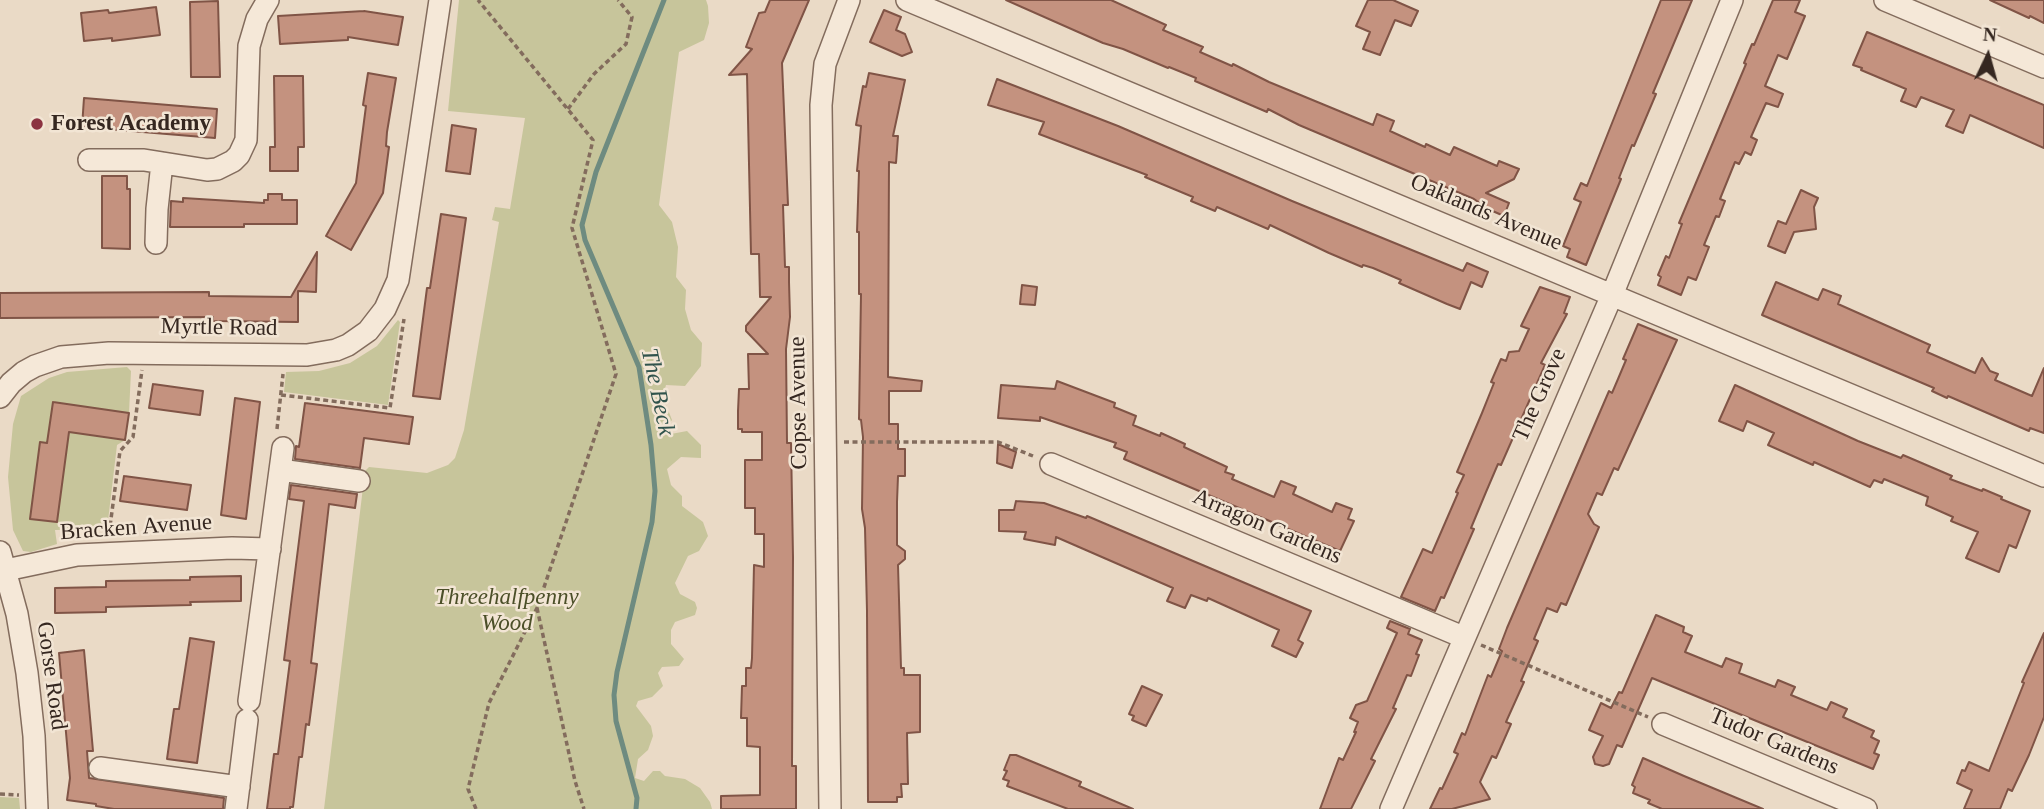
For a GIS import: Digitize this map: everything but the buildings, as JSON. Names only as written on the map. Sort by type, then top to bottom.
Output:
[{"type":"street","name":"Myrtle Road","points":[[4,384],[35,366],[61,357],[89,353],[282,355],[323,353],[358,340],[385,309],[398,280],[440,0]]},
{"type":"street","name":"Copse Avenue","points":[[830,809],[822,78],[832,41],[849,0]]},
{"type":"street","name":"Oaklands Avenue","points":[[907,0],[2044,476]]},
{"type":"street","name":"The Grove","points":[[1391,809],[1612,295],[1732,0]]},
{"type":"street","points":[[1885,0],[2044,67]]},
{"type":"street","points":[[89,160],[126,158],[207,170],[225,166],[239,155],[248,131],[249,46],[262,2]]},
{"type":"street","points":[[156,243],[162,163]]},
{"type":"street","points":[[236,809],[283,447]]},
{"type":"street","name":"Arragon Gardens","points":[[1051,464],[1463,637]]},
{"type":"street","points":[[280,470],[359,481]]},
{"type":"street","name":"Bracken Avenue","points":[[3,561],[232,548],[270,549]]},
{"type":"street","name":"Gorse Road","points":[[3,561],[27,673],[34,736],[37,809]]},
{"type":"street","name":"Tudor Gardens","points":[[1663,724],[1866,809]]},
{"type":"street","points":[[100,768],[239,787]]},
{"type":"path","points":[[476,809],[468,789],[489,703],[537,608],[616,374],[572,228],[593,141],[478,0]]},
{"type":"path","points":[[568,109],[594,74],[625,44],[632,17],[618,0]]},
{"type":"path","points":[[281,395],[390,408],[404,317]]},
{"type":"path","points":[[107,554],[120,451],[134,437],[142,370],[140,353]]},
{"type":"path","points":[[282,355],[276,439],[283,447]]},
{"type":"path","points":[[826,442],[998,442],[1051,464]]},
{"type":"path","points":[[537,608],[575,781],[584,809]]},
{"type":"path","points":[[1463,637],[1663,724]]},
{"type":"green space","name":"Threehalfpenny Wood","points":[[459,0],[706,0],[708,6],[709,23],[704,40],[679,52],[659,205],[672,222],[678,247],[676,277],[686,290],[685,309],[691,330],[702,343],[701,366],[685,386],[666,385],[663,397],[672,420],[666,427],[671,434],[687,431],[701,445],[701,458],[681,457],[667,469],[671,485],[682,496],[682,506],[703,522],[708,536],[699,551],[688,556],[675,583],[680,594],[695,602],[697,608],[695,615],[675,622],[671,630],[671,644],[684,659],[679,666],[662,667],[658,673],[663,686],[652,697],[638,701],[636,706],[651,726],[653,736],[648,750],[638,759],[635,778],[644,781],[653,771],[660,771],[665,776],[685,779],[700,788],[712,809],[324,809],[365,471],[369,467],[427,473],[448,465],[455,458],[464,430],[499,222],[492,220],[495,207],[510,209],[525,118],[448,111]]},
{"type":"green space","points":[[398,320],[400,322],[388,405],[284,392],[286,372],[319,371],[350,363],[377,346]]},
{"type":"green space","points":[[127,367],[131,371],[129,413],[125,440],[117,445],[107,529],[55,530],[57,544],[31,552],[23,551],[13,530],[8,477],[13,424],[21,396],[49,378],[67,372]]},
{"type":"green space","points":[[0,797],[19,798],[20,809],[0,809]]},
{"type":"waterway","name":"The Beck","points":[[636,809],[637,798],[616,721],[614,695],[652,522],[655,491],[651,445],[639,367],[585,240],[582,225],[596,172],[664,0]]},
{"type":"place","name":"Forest Academy","points":[[37,124]]}]
